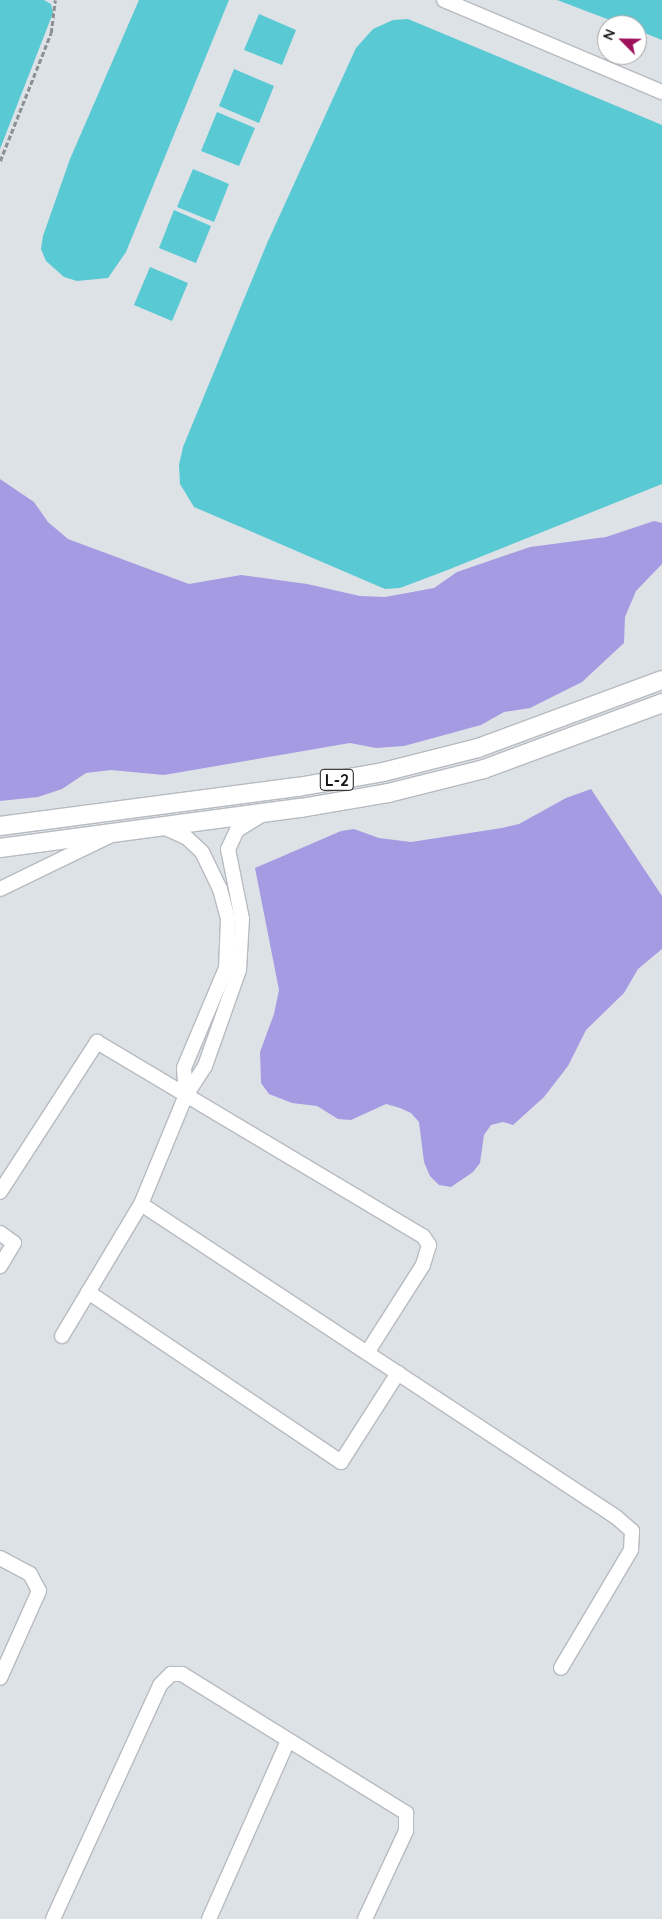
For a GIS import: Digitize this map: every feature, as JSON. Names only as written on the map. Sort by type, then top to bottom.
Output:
[{"type":"main road","name":"L-2","points":[[0,826],[298,787],[383,772],[478,748],[662,680]]},
{"type":"main road","name":"L-2","points":[[0,848],[266,813],[388,793],[475,771],[662,704]]},
{"type":"street","points":[[444,0],[662,92]]},
{"type":"street","points":[[186,1095],[184,1068],[235,945],[242,919],[228,848],[237,830],[266,813]]},
{"type":"street","points":[[62,1336],[141,1204],[186,1095],[205,1066],[239,970],[235,945],[220,889],[202,852],[186,837],[161,826]]},
{"type":"street","name":"L-2","points":[[0,890],[117,832]]},
{"type":"street","points":[[196,1040],[212,1047]]},
{"type":"street","points":[[0,1192],[97,1042],[426,1241],[429,1245],[423,1265],[367,1353]]},
{"type":"street","points":[[141,1204],[616,1517],[632,1531],[631,1550],[562,1668]]},
{"type":"street","points":[[0,1233],[14,1243],[0,1266]]},
{"type":"street","points":[[88,1292],[341,1462],[398,1373]]},
{"type":"street","points":[[0,1558],[30,1574],[39,1591],[0,1678]]},
{"type":"street","points":[[54,1919],[164,1678],[171,1674],[182,1674],[288,1741],[400,1807],[408,1817],[406,1831],[365,1919]]},
{"type":"street","points":[[209,1919],[288,1741]]},
{"type":"path","points":[[0,161],[51,33],[55,0]]},
{"type":"shaded area","points":[[0,479],[34,502],[48,522],[68,539],[189,584],[241,575],[307,584],[360,596],[385,597],[434,588],[457,572],[530,547],[606,537],[654,521],[662,523],[662,564],[636,591],[625,617],[624,643],[582,682],[530,708],[504,712],[481,725],[404,746],[376,748],[350,743],[164,775],[111,770],[86,773],[62,789],[38,797],[0,801]]},
{"type":"shaded area","points":[[591,789],[662,896],[662,949],[638,969],[624,993],[586,1030],[568,1066],[544,1097],[513,1125],[503,1122],[491,1125],[484,1135],[480,1163],[473,1172],[451,1187],[439,1185],[430,1176],[424,1162],[419,1122],[411,1113],[400,1108],[386,1104],[351,1120],[338,1119],[317,1106],[292,1103],[269,1094],[261,1083],[260,1052],[274,1014],[279,990],[255,868],[341,831],[354,829],[379,838],[411,842],[502,828],[519,824],[566,798]]},
{"type":"water","points":[[0,0],[44,0],[51,4],[53,13],[0,149]]},
{"type":"water","points":[[139,0],[229,0],[126,252],[108,278],[77,281],[64,277],[46,261],[41,249],[43,236],[70,159]]},
{"type":"water","points":[[557,0],[662,0],[662,40],[647,34],[647,15],[597,15]]},
{"type":"water","points":[[259,14],[296,30],[282,65],[244,50]]},
{"type":"water","points":[[408,19],[662,125],[662,484],[445,571],[400,588],[385,589],[194,507],[180,484],[179,465],[183,447],[268,241],[356,48],[373,29],[393,20]]},
{"type":"water","points":[[234,69],[274,86],[259,123],[219,106]]},
{"type":"water","points":[[217,112],[255,128],[239,166],[201,151]]},
{"type":"water","points":[[193,169],[229,184],[214,222],[177,207]]},
{"type":"water","points":[[174,210],[211,226],[196,263],[159,248]]},
{"type":"water","points":[[150,267],[188,283],[172,321],[134,305]]}]
